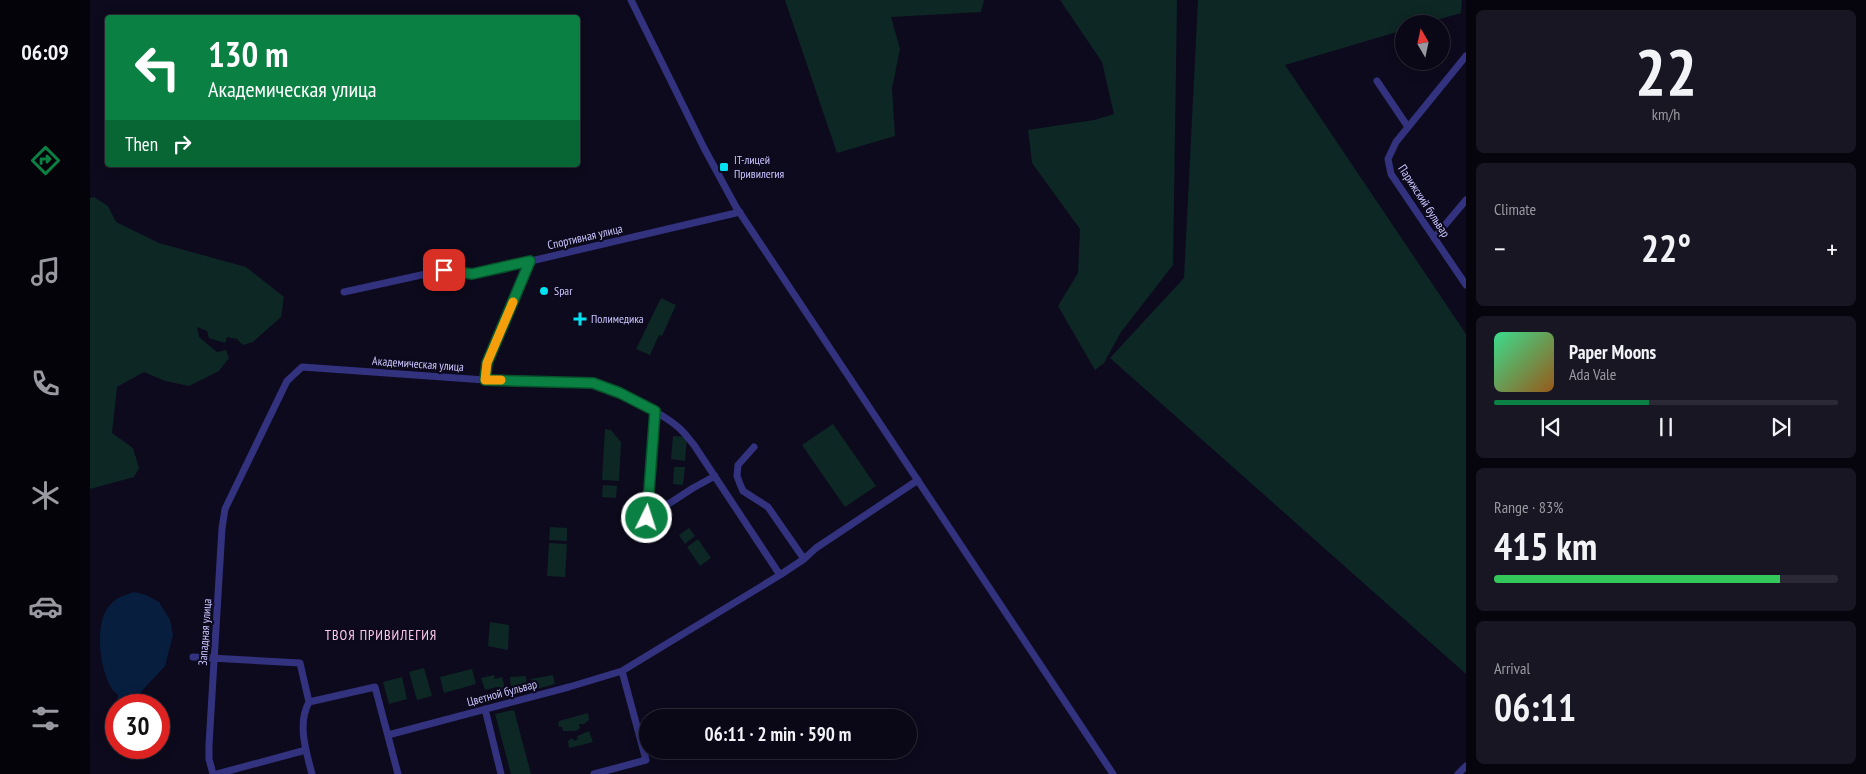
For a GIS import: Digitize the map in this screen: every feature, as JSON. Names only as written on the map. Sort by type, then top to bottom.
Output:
[{"type":"street","points":[[632,0],[700,140],[740,212],[1113,774]]},
{"type":"street","name":"Парижский бульвар","points":[[1466,56],[1408,127],[1388,159],[1388,167],[1391,174],[1466,285]]},
{"type":"street","points":[[1377,81],[1408,127]]},
{"type":"street","points":[[1434,238],[1466,200]]},
{"type":"street","name":"Спортивная улица","points":[[344,292],[444,270],[472,274],[740,212]]},
{"type":"street","points":[[485,380],[487,363],[530,261]]},
{"type":"street","name":"Академическая улица","points":[[234,493],[287,381],[302,366],[485,380],[593,383],[620,393],[655,411],[680,428],[694,445],[780,575]]},
{"type":"street","points":[[655,411],[647,518],[715,476]]},
{"type":"street","points":[[754,447],[738,465],[737,476],[740,484],[744,491],[768,507],[804,559]]},
{"type":"street","name":"Цветной бульвар","points":[[388,735],[622,671],[780,575],[804,559],[816,548],[918,480]]},
{"type":"street","name":"Западная улица","points":[[213,774],[209,759],[209,744],[222,528],[225,508],[234,493]]},
{"type":"street","points":[[193,657],[300,663],[308,702],[305,709],[303,738],[312,774]]},
{"type":"street","points":[[594,774],[646,760],[622,671]]},
{"type":"street","points":[[308,702],[374,686],[398,774]]},
{"type":"street","points":[[485,709],[501,774]]},
{"type":"street","points":[[217,774],[306,750]]},
{"type":"street","points":[[1458,774],[1466,766]]},
{"type":"green space","points":[[785,0],[984,0],[981,12],[891,17],[900,49],[892,88],[895,136],[837,153]]},
{"type":"green space","points":[[1060,0],[1177,0],[1173,265],[1121,332],[1104,363],[1095,370],[1058,306],[1078,273],[1080,229],[1032,163],[1028,130],[1094,120],[1114,114],[1102,62]]},
{"type":"green space","points":[[1198,0],[1462,0],[1461,13],[1450,16],[1395,15],[1395,33],[1285,65],[1466,334],[1466,674],[1110,358],[1184,278]]},
{"type":"green space","points":[[94,197],[108,206],[116,222],[159,243],[246,267],[284,297],[281,317],[253,342],[243,345],[237,339],[227,337],[225,343],[209,338],[207,331],[197,327],[199,337],[217,352],[226,350],[229,358],[219,371],[189,386],[165,381],[144,372],[117,387],[112,433],[133,448],[139,468],[134,477],[90,489],[90,198]]},
{"type":"green space","points":[[661,298],[676,305],[662,336],[659,335],[650,355],[636,349]]},
{"type":"green space","points":[[833,424],[876,486],[845,507],[802,445]]},
{"type":"green space","points":[[605,429],[611,430],[621,442],[619,481],[602,480]]},
{"type":"green space","points":[[673,436],[687,437],[685,461],[671,459]]},
{"type":"green space","points":[[674,467],[685,467],[683,485],[673,484]]},
{"type":"green space","points":[[603,485],[617,486],[616,498],[602,497]]},
{"type":"green space","points":[[550,527],[567,528],[567,541],[549,540]]},
{"type":"green space","points":[[689,528],[695,536],[685,544],[679,535]]},
{"type":"green space","points":[[698,539],[711,558],[700,566],[687,547]]},
{"type":"green space","points":[[549,543],[567,544],[565,577],[547,576]]},
{"type":"green space","points":[[490,622],[509,625],[508,650],[488,646]]},
{"type":"green space","points":[[424,668],[432,696],[417,700],[409,672]]},
{"type":"green space","points":[[472,669],[476,684],[444,693],[440,677]]},
{"type":"green space","points":[[494,675],[495,679],[502,677],[505,689],[498,691],[497,687],[485,690],[481,678]]},
{"type":"green space","points":[[553,675],[555,684],[533,690],[531,679]]},
{"type":"green space","points":[[526,676],[527,688],[511,690],[510,677]]},
{"type":"green space","points":[[402,677],[407,699],[389,704],[383,682]]},
{"type":"green space","points":[[514,710],[531,774],[511,774],[495,714]]},
{"type":"green space","points":[[588,713],[589,720],[584,724],[579,724],[580,728],[576,731],[563,731],[562,727],[558,726],[559,721]]},
{"type":"green space","points":[[589,731],[593,742],[569,748],[568,741],[572,738],[575,741],[578,738],[577,736]]},
{"type":"water","points":[[134,592],[146,595],[159,602],[170,620],[173,635],[165,666],[139,694],[117,694],[112,688],[103,668],[100,631],[107,609],[120,597]]},
{"type":"slow traffic","points":[[501,380],[485,380],[487,363],[496,347],[513,302]]},
{"type":"place","name":"IT-лицей Привилегия","points":[[724,167]]},
{"type":"place","name":"Spar","points":[[544,291]]},
{"type":"place","name":"Полимедика","points":[[580,319]]},
{"type":"district","name":"ТВОЯ ПРИВИЛЕГИЯ","points":[[381,635]]},
{"type":"route","points":[[444,270],[472,274],[530,261],[496,347],[487,363],[485,380],[593,383],[620,393],[630,400],[655,411],[647,518]]}]
